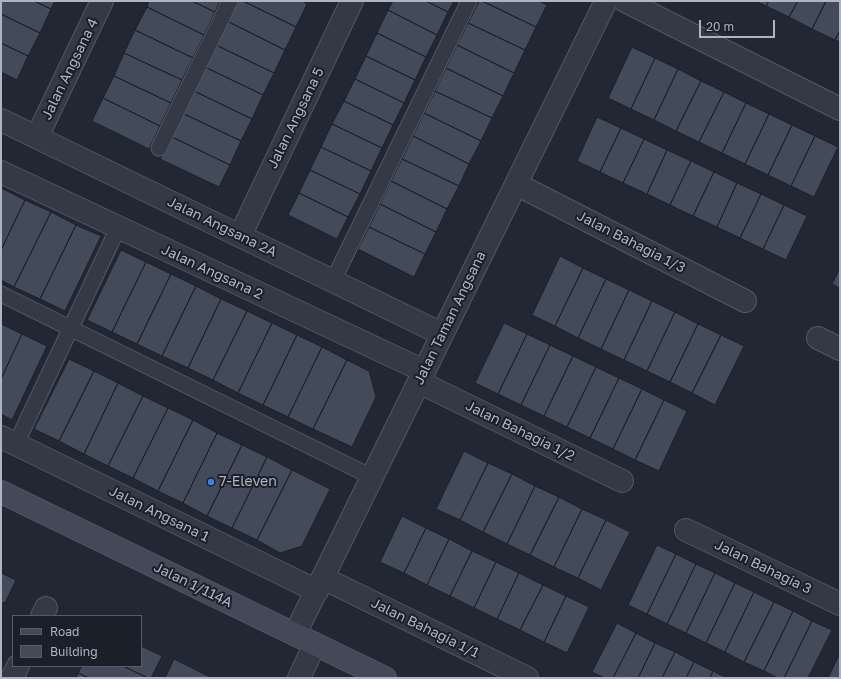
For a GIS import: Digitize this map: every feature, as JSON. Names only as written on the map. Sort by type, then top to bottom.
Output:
[{"type":"street","name":"Jalan Angsana 4","points":[[37,137],[102,1]]},
{"type":"street","name":"Jalan Angsana 5","points":[[240,236],[352,1]]},
{"type":"street","name":"Jalan Taman Angsana","points":[[295,634],[606,1]]},
{"type":"street","points":[[625,1],[840,108]]},
{"type":"street","name":"Jalan Angsana 2A","points":[[1,120],[442,334]]},
{"type":"street","name":"Jalan Angsana 2","points":[[1,172],[422,377]]},
{"type":"street","name":"Jalan Bahagia 1/3","points":[[516,184],[746,301]]},
{"type":"street","points":[[818,338],[840,349]]},
{"type":"street","name":"Jalan Bahagia 1/2","points":[[422,377],[622,481]]},
{"type":"street","name":"Jalan Angsana 1","points":[[9,441],[320,584]]},
{"type":"street","name":"Jalan 1/114A","points":[[1,492],[385,678]]},
{"type":"street","name":"Jalan Bahagia 3","points":[[686,530],[840,604]]},
{"type":"street","name":"Jalan Bahagia 1/1","points":[[320,584],[527,678]]},
{"type":"street","points":[[299,678],[315,644]]},
{"type":"street","points":[[12,678],[18,667]]},
{"type":"lane","points":[[159,148],[230,1]]},
{"type":"lane","points":[[333,281],[469,1]]},
{"type":"lane","points":[[9,441],[72,327],[118,228]]},
{"type":"lane","points":[[1,294],[72,327],[372,477]]},
{"type":"building","points":[[1,1],[34,1],[51,9],[40,33],[1,14]]},
{"type":"building","points":[[34,1],[55,1],[51,9]]},
{"type":"building","points":[[149,1],[192,1],[215,12],[204,35],[147,7]]},
{"type":"building","points":[[192,1],[220,1],[215,12]]},
{"type":"building","points":[[236,1],[243,1],[296,27],[285,50],[227,21]]},
{"type":"building","points":[[243,1],[302,1],[307,4],[296,27]]},
{"type":"building","points":[[393,1],[426,1],[448,12],[437,35],[388,10]]},
{"type":"building","points":[[426,1],[454,1],[448,12]]},
{"type":"building","points":[[479,1],[482,1],[536,27],[525,50],[468,23]]},
{"type":"building","points":[[482,1],[539,1],[547,5],[536,27]]},
{"type":"building","points":[[756,1],[769,1],[766,6]]},
{"type":"building","points":[[769,1],[798,1],[789,17],[766,6]]},
{"type":"building","points":[[798,1],[826,1],[812,29],[789,17]]},
{"type":"building","points":[[826,1],[840,1],[840,30],[835,40],[812,29]]},
{"type":"building","points":[[147,7],[204,35],[193,58],[135,30]]},
{"type":"building","points":[[388,10],[437,35],[426,57],[377,33]]},
{"type":"building","points":[[1,14],[40,33],[28,56],[1,43]]},
{"type":"building","points":[[227,21],[285,50],[274,73],[216,45]]},
{"type":"building","points":[[468,23],[525,50],[514,73],[457,45]]},
{"type":"building","points":[[135,30],[193,58],[182,80],[124,53]]},
{"type":"building","points":[[840,30],[840,42],[835,40]]},
{"type":"building","points":[[377,33],[426,57],[415,80],[366,56]]},
{"type":"building","points":[[1,43],[28,56],[17,80],[1,72]]},
{"type":"building","points":[[216,45],[274,73],[263,95],[205,67]]},
{"type":"building","points":[[457,45],[514,73],[503,96],[446,68]]},
{"type":"building","points":[[632,47],[655,58],[631,109],[608,98]]},
{"type":"building","points":[[124,53],[182,80],[171,103],[114,76]]},
{"type":"building","points":[[366,56],[415,80],[404,103],[355,79]]},
{"type":"building","points":[[655,58],[678,69],[654,120],[631,109]]},
{"type":"building","points":[[205,67],[263,95],[252,119],[194,91]]},
{"type":"building","points":[[446,68],[503,96],[492,118],[435,91]]},
{"type":"building","points":[[678,69],[701,81],[676,131],[654,120]]},
{"type":"building","points":[[114,76],[171,103],[160,126],[103,98]]},
{"type":"building","points":[[355,79],[404,103],[393,125],[344,101]]},
{"type":"building","points":[[701,81],[724,92],[699,142],[676,131]]},
{"type":"building","points":[[194,91],[252,119],[241,141],[182,113]]},
{"type":"building","points":[[435,91],[492,118],[481,141],[424,113]]},
{"type":"building","points":[[724,92],[746,103],[722,153],[699,142]]},
{"type":"building","points":[[103,98],[160,126],[149,149],[92,121]]},
{"type":"building","points":[[344,101],[393,125],[382,148],[332,124]]},
{"type":"building","points":[[746,103],[769,114],[745,164],[722,153]]},
{"type":"building","points":[[182,113],[241,141],[230,165],[172,137]]},
{"type":"building","points":[[424,113],[481,141],[469,164],[413,136]]},
{"type":"building","points":[[769,114],[792,125],[768,175],[745,164]]},
{"type":"building","points":[[597,117],[621,128],[600,172],[577,161]]},
{"type":"building","points":[[332,124],[382,148],[371,171],[321,147]]},
{"type":"building","points":[[792,125],[815,136],[791,186],[768,175]]},
{"type":"building","points":[[621,128],[644,139],[623,183],[600,172]]},
{"type":"building","points":[[413,136],[469,164],[459,186],[402,159]]},
{"type":"building","points":[[815,136],[838,147],[814,197],[791,186]]},
{"type":"building","points":[[172,137],[230,165],[219,187],[160,159]]},
{"type":"building","points":[[644,139],[667,150],[647,194],[623,183]]},
{"type":"building","points":[[321,147],[371,171],[360,194],[310,170]]},
{"type":"building","points":[[667,150],[691,161],[670,205],[647,194]]},
{"type":"building","points":[[402,159],[459,186],[447,209],[391,181]]},
{"type":"building","points":[[691,161],[714,172],[693,216],[670,205]]},
{"type":"building","points":[[310,170],[360,194],[348,217],[299,193]]},
{"type":"building","points":[[714,172],[737,183],[717,227],[693,216]]},
{"type":"building","points":[[391,181],[447,209],[436,232],[380,204]]},
{"type":"building","points":[[737,183],[761,194],[740,238],[717,227]]},
{"type":"building","points":[[1,188],[25,200],[1,250]]},
{"type":"building","points":[[299,193],[348,217],[337,239],[288,215]]},
{"type":"building","points":[[761,194],[784,205],[763,249],[740,238]]},
{"type":"building","points":[[25,200],[51,212],[14,287],[1,280],[1,250]]},
{"type":"building","points":[[380,204],[436,232],[425,254],[369,227]]},
{"type":"building","points":[[784,205],[807,216],[786,260],[763,249]]},
{"type":"building","points":[[51,212],[76,225],[40,299],[14,287]]},
{"type":"building","points":[[76,225],[101,236],[65,311],[40,299]]},
{"type":"building","points":[[369,227],[425,254],[414,277],[358,249]]},
{"type":"building","points":[[121,250],[146,262],[112,332],[87,320]]},
{"type":"building","points":[[560,256],[583,268],[555,326],[532,315]]},
{"type":"building","points":[[146,262],[171,274],[137,344],[112,332]]},
{"type":"building","points":[[583,268],[606,279],[578,338],[555,326]]},
{"type":"building","points":[[840,268],[840,288],[832,284]]},
{"type":"building","points":[[171,274],[196,286],[162,356],[137,344]]},
{"type":"building","points":[[606,279],[629,290],[601,349],[578,338]]},
{"type":"building","points":[[196,286],[221,299],[188,368],[162,356]]},
{"type":"building","points":[[629,290],[652,301],[624,360],[601,349]]},
{"type":"building","points":[[221,299],[247,311],[213,380],[188,368]]},
{"type":"building","points":[[652,301],[675,312],[647,371],[624,360]]},
{"type":"building","points":[[247,311],[272,323],[238,393],[213,380]]},
{"type":"building","points":[[675,312],[698,324],[670,382],[647,371]]},
{"type":"building","points":[[272,323],[297,335],[263,405],[238,393]]},
{"type":"building","points":[[504,323],[527,334],[498,394],[475,383]]},
{"type":"building","points":[[1,324],[22,334],[1,379]]},
{"type":"building","points":[[698,324],[721,335],[692,393],[670,382]]},
{"type":"building","points":[[22,334],[47,346],[12,420],[1,414],[1,379]]},
{"type":"building","points":[[527,334],[550,345],[521,405],[498,394]]},
{"type":"building","points":[[297,335],[322,347],[288,417],[263,405]]},
{"type":"building","points":[[721,335],[744,346],[715,405],[692,393]]},
{"type":"building","points":[[550,345],[573,356],[544,416],[521,405]]},
{"type":"building","points":[[322,347],[347,360],[313,429],[288,417]]},
{"type":"building","points":[[573,356],[596,367],[567,427],[544,416]]},
{"type":"building","points":[[69,359],[94,371],[59,441],[34,429]]},
{"type":"building","points":[[347,360],[369,371],[376,397],[352,447],[313,429]]},
{"type":"building","points":[[596,367],[619,378],[590,438],[567,427]]},
{"type":"building","points":[[94,371],[118,383],[84,454],[59,441]]},
{"type":"building","points":[[619,378],[642,389],[613,449],[590,438]]},
{"type":"building","points":[[118,383],[143,396],[108,466],[84,454]]},
{"type":"building","points":[[642,389],[664,400],[635,460],[613,449]]},
{"type":"building","points":[[143,396],[168,408],[133,478],[108,466]]},
{"type":"building","points":[[664,400],[687,411],[659,471],[635,460]]},
{"type":"building","points":[[168,408],[193,420],[158,491],[133,478]]},
{"type":"building","points":[[193,420],[217,433],[183,503],[158,491]]},
{"type":"building","points":[[217,433],[242,445],[207,516],[183,503]]},
{"type":"building","points":[[242,445],[267,457],[232,528],[207,516]]},
{"type":"building","points":[[464,451],[488,463],[460,520],[436,509]]},
{"type":"building","points":[[267,457],[292,470],[257,540],[232,528]]},
{"type":"building","points":[[488,463],[512,474],[483,532],[460,520]]},
{"type":"building","points":[[292,470],[330,489],[302,546],[280,553],[257,540]]},
{"type":"building","points":[[512,474],[535,486],[507,544],[483,532]]},
{"type":"building","points":[[535,486],[559,497],[530,555],[507,544]]},
{"type":"building","points":[[559,497],[582,509],[554,567],[530,555]]},
{"type":"building","points":[[582,509],[606,520],[578,578],[554,567]]},
{"type":"building","points":[[402,516],[426,528],[404,573],[380,562]]},
{"type":"building","points":[[606,520],[630,532],[601,590],[578,578]]},
{"type":"building","points":[[426,528],[449,539],[427,585],[404,573]]},
{"type":"building","points":[[449,539],[472,551],[450,596],[427,585]]},
{"type":"building","points":[[657,545],[676,554],[647,614],[628,605]]},
{"type":"building","points":[[472,551],[496,562],[474,608],[450,596]]},
{"type":"building","points":[[676,554],[696,564],[667,624],[647,614]]},
{"type":"building","points":[[496,562],[519,573],[497,619],[474,608]]},
{"type":"building","points":[[696,564],[715,573],[686,633],[667,624]]},
{"type":"building","points":[[1,573],[16,580],[5,603],[1,602]]},
{"type":"building","points":[[519,573],[543,585],[520,630],[497,619]]},
{"type":"building","points":[[715,573],[735,583],[706,643],[686,633]]},
{"type":"building","points":[[735,583],[754,592],[725,652],[706,643]]},
{"type":"building","points":[[543,585],[566,596],[544,642],[520,630]]},
{"type":"building","points":[[754,592],[774,602],[744,662],[725,652]]},
{"type":"building","points":[[566,596],[589,607],[567,653],[544,642]]},
{"type":"building","points":[[774,602],[793,611],[764,671],[744,662]]},
{"type":"building","points":[[793,611],[812,621],[784,678],[778,678],[764,671]]},
{"type":"building","points":[[812,621],[832,630],[808,678],[784,678]]},
{"type":"building","points":[[617,623],[636,633],[613,678],[605,678],[592,672]]},
{"type":"building","points":[[636,633],[655,643],[638,678],[613,678]]},
{"type":"building","points":[[655,643],[675,652],[662,678],[638,678]]},
{"type":"building","points":[[142,646],[162,656],[151,678],[125,667],[142,667]]},
{"type":"building","points":[[675,652],[694,662],[686,678],[662,678]]},
{"type":"building","points":[[840,653],[840,678],[828,678]]},
{"type":"building","points":[[174,659],[212,678],[165,678]]},
{"type":"building","points":[[694,662],[713,671],[710,678],[686,678]]},
{"type":"building","points":[[81,667],[125,667],[148,678],[89,678],[78,673]]},
{"type":"building","points":[[713,671],[727,678],[710,678]]},
{"type":"building","points":[[78,673],[89,678],[76,678]]},
{"type":"place","name":"7-Eleven","points":[[211,482]]}]
